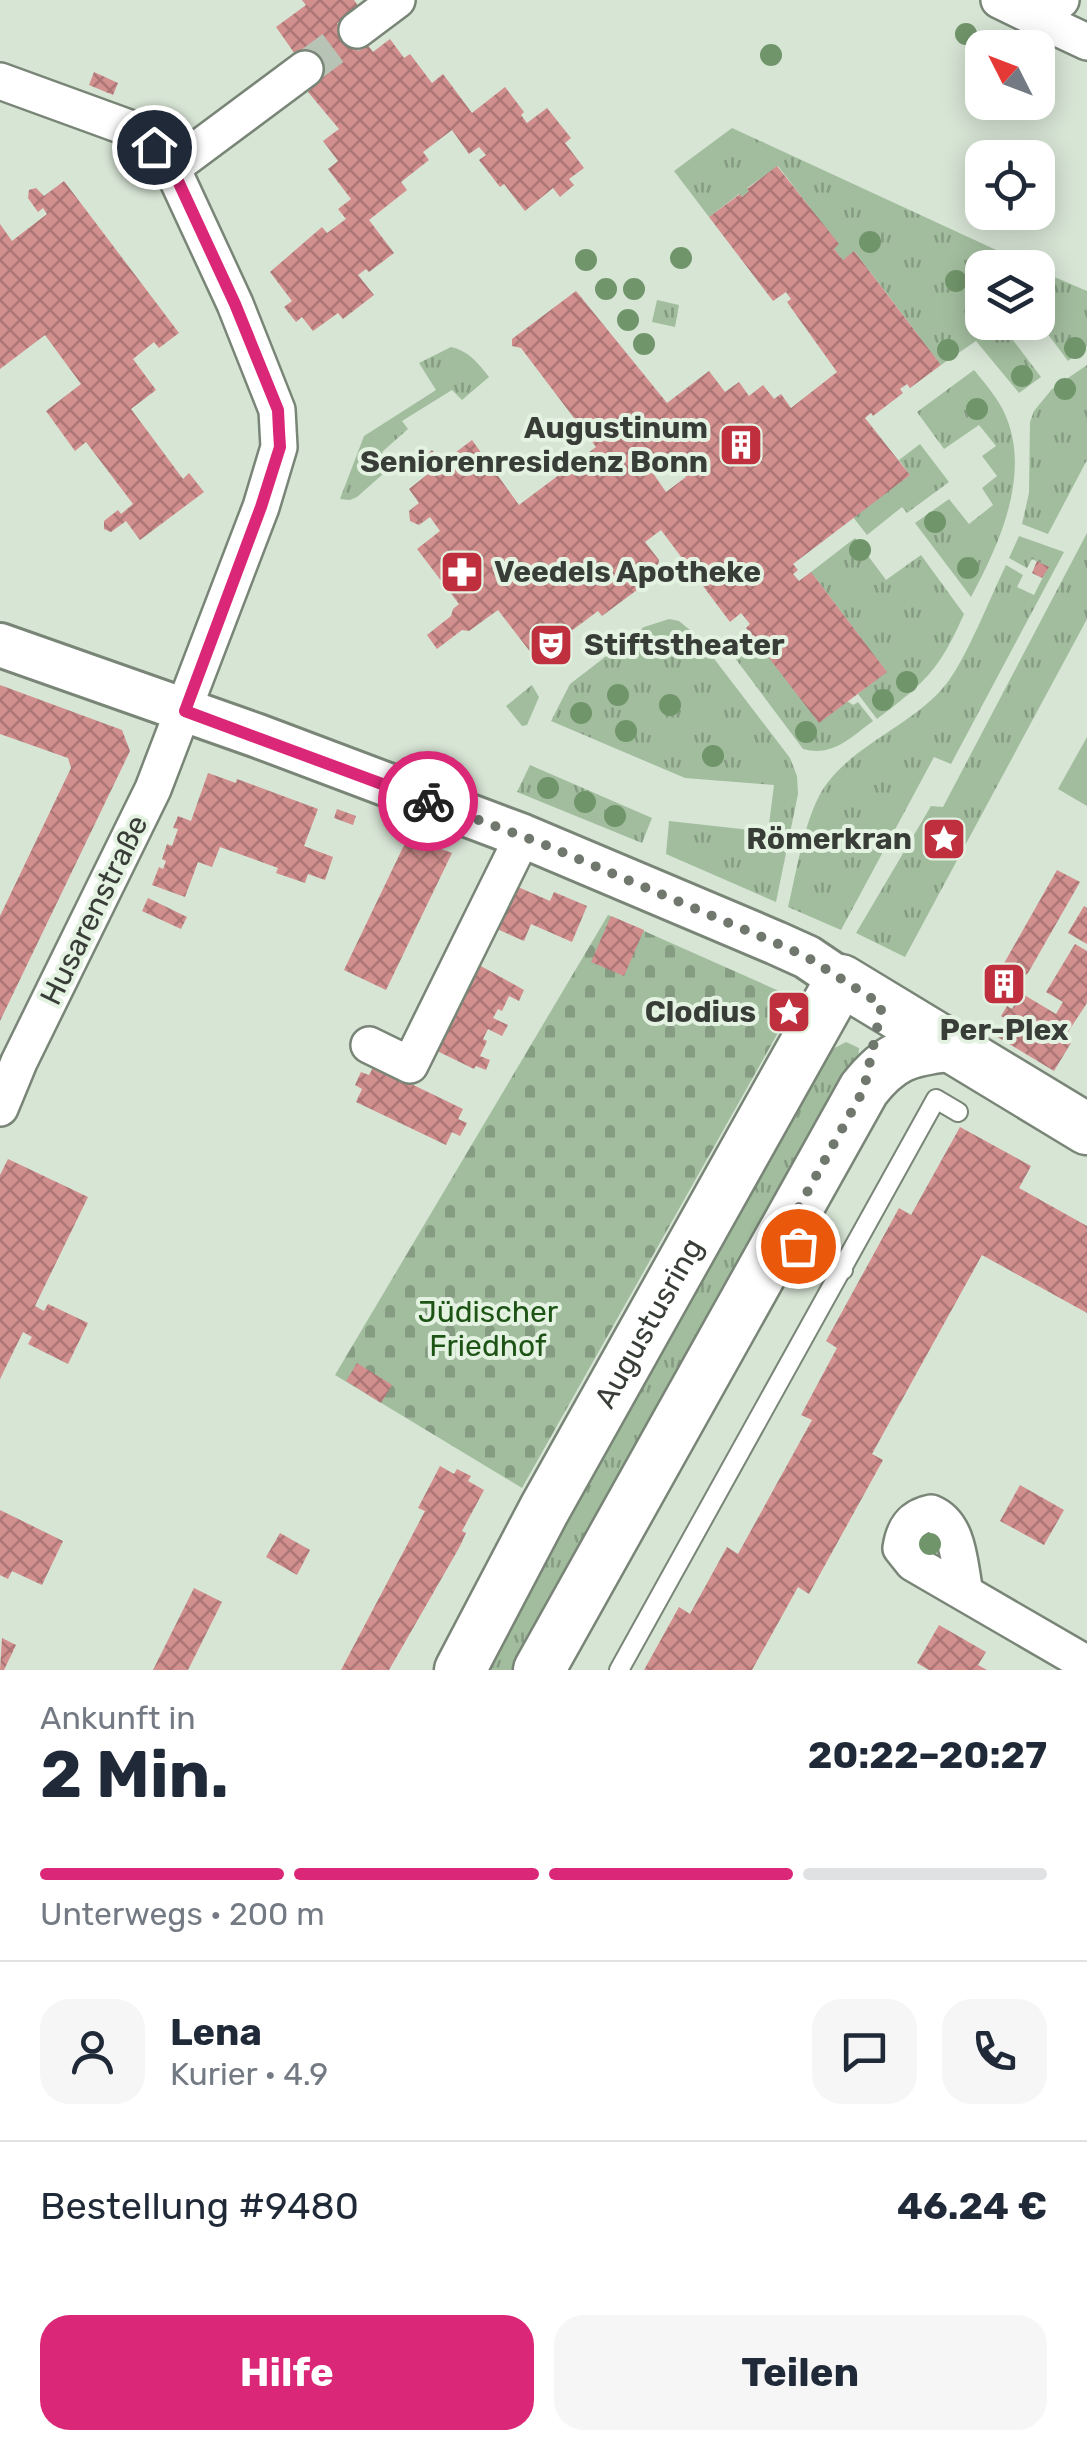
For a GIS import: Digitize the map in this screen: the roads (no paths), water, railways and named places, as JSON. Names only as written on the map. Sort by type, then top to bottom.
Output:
[{"type":"main road","points":[[862,992],[1087,1129]]},
{"type":"main road","points":[[862,992],[864,1089]]},
{"type":"main road","name":"Augustusring","points":[[460,1670],[554,1493],[862,992]]},
{"type":"main road","points":[[538,1670],[864,1089],[895,1058],[948,1046]]},
{"type":"street","points":[[356,30],[397,0]]},
{"type":"street","points":[[999,0],[1050,10],[1087,42]]},
{"type":"street","points":[[0,81],[129,128],[154,147],[172,168],[305,69]]},
{"type":"street","name":"Husarenstraße","points":[[0,1108],[10,1057],[153,789],[261,507],[280,447],[278,410],[235,304],[172,168]]},
{"type":"street","points":[[0,645],[522,836],[807,957],[862,992]]},
{"type":"street","points":[[368,1045],[410,1065],[522,836]]},
{"type":"street","points":[[964,1592],[1087,1664]]},
{"type":"lane","points":[[619,1670],[936,1099],[958,1112]]},
{"type":"lane","points":[[782,1238],[843,1270]]},
{"type":"tunnel","points":[[305,69],[357,30]]},
{"type":"place","name":"Augustinum Seniorenresidenz Bonn","points":[[741,445]]},
{"type":"place","name":"Veedels Apotheke","points":[[462,572]]},
{"type":"place","name":"Stiftstheater","points":[[551,645]]},
{"type":"place","name":"Römerkran","points":[[944,839]]},
{"type":"place","name":"Per-Plex","points":[[1004,984]]},
{"type":"place","name":"Clodius","points":[[789,1012]]},
{"type":"park label","name":"Jüdischer Friedhof","points":[[488,1329]]}]
